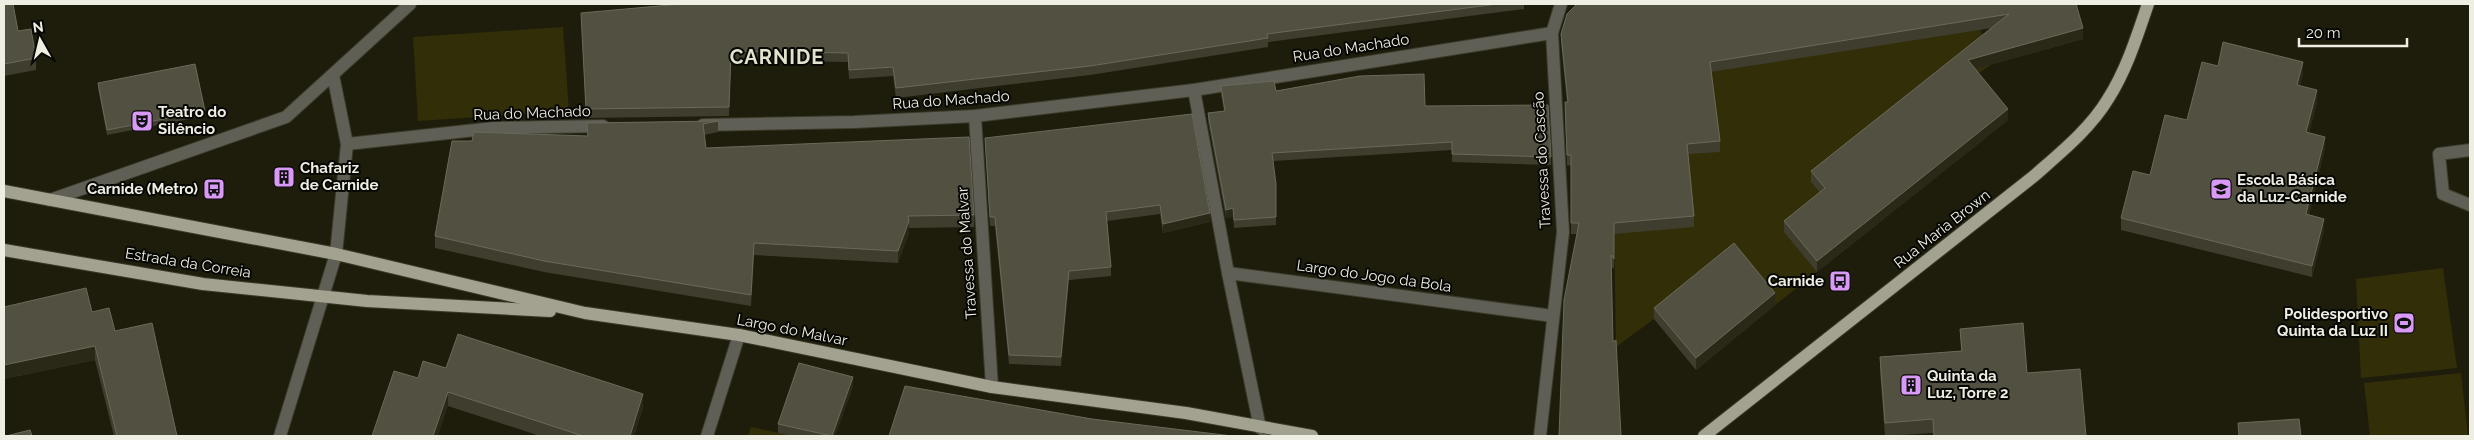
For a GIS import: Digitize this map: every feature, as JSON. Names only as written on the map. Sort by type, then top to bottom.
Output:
[{"type":"main road","name":"Rua Maria Brown","points":[[1704,436],[2034,176],[2077,137],[2108,101],[2122,75],[2148,4]]},
{"type":"main road","points":[[4,191],[336,254]]},
{"type":"main road","name":"Estrada da Correia","points":[[4,250],[203,284],[324,297]]},
{"type":"main road","name":"Largo do Malvar","points":[[336,254],[585,313]]},
{"type":"main road","name":"Largo do Malvar","points":[[324,297],[585,313],[739,335],[992,387]]},
{"type":"main road","points":[[992,387],[1186,413],[1312,436]]},
{"type":"street","points":[[50,200],[286,117],[410,4]]},
{"type":"street","name":"Travessa do Cascão","points":[[1553,316],[1563,232],[1552,33],[1561,4]]},
{"type":"street","name":"Rua do Machado","points":[[688,125],[854,122],[975,116],[1194,90],[1552,33]]},
{"type":"street","points":[[280,436],[336,254],[348,144],[334,75]]},
{"type":"street","points":[[1194,90],[1228,273],[1260,428]]},
{"type":"street","name":"Travessa do Malvar","points":[[975,116],[992,387]]},
{"type":"street","name":"Rua do Machado","points":[[348,144],[494,128],[620,126]]},
{"type":"street","points":[[2470,150],[2439,154],[2443,194],[2470,205]]},
{"type":"street","name":"Largo do Jogo da Bola","points":[[1228,273],[1553,316]]},
{"type":"street","points":[[1540,436],[1553,316]]},
{"type":"street","points":[[707,436],[739,335]]},
{"type":"shaded area","points":[[563,27],[569,111],[418,121],[413,37]]},
{"type":"shaded area","points":[[1980,29],[1991,65],[1811,182],[1825,199],[1785,232],[1817,272],[1775,305],[1734,255],[1616,347],[1614,232],[1710,72]]},
{"type":"shaded area","name":"Polidesportivo Quinta da Luz II","points":[[2443,268],[2457,368],[2361,378],[2356,279]]},
{"type":"shaded area","name":"Polidesportivo Quinta da Luz II","points":[[2461,373],[2468,436],[2370,436],[2364,383]]},
{"type":"shaded area","points":[[751,427],[793,436],[748,436]]},
{"type":"building","points":[[4,4],[13,4],[18,31],[31,29],[36,58],[4,64]]},
{"type":"building","points":[[681,4],[1497,4],[1267,34],[1268,38],[1090,66],[896,88],[893,67],[849,70],[848,53],[731,51],[729,107],[586,109],[581,13]]},
{"type":"building","points":[[1577,4],[2076,4],[2083,28],[1968,60],[2008,109],[1817,261],[1784,221],[1825,188],[1811,171],[2009,14],[1710,62],[1720,141],[1687,144],[1694,216],[1614,223],[1614,259],[1611,255],[1613,342],[1616,340],[1621,436],[1559,436],[1564,300],[1579,223],[1571,223],[1571,155],[1567,155],[1565,102],[1568,102],[1561,34],[1567,14]]},
{"type":"building","points":[[2223,42],[2303,62],[2297,85],[2317,90],[2306,132],[2325,137],[2306,214],[2324,219],[2312,266],[2121,218],[2133,171],[2150,175],[2165,115],[2187,120],[2202,62],[2218,66]]},
{"type":"building","points":[[195,64],[205,111],[107,130],[98,83]]},
{"type":"building","points":[[1424,74],[1425,106],[1548,105],[1551,157],[1452,154],[1452,142],[1272,153],[1276,184],[1276,217],[1234,220],[1233,208],[1226,210],[1208,113],[1225,111],[1221,86],[1274,81],[1276,91],[1360,76]]},
{"type":"building","points":[[1192,114],[1210,213],[1163,224],[1160,205],[1106,212],[1111,267],[1069,271],[1061,357],[1009,355],[995,217],[990,217],[985,138]]},
{"type":"building","points":[[718,121],[703,124],[706,148],[969,137],[974,215],[908,216],[909,221],[898,251],[754,243],[751,295],[544,261],[435,236],[452,141],[472,141],[474,132],[588,136],[587,123]]},
{"type":"building","points":[[1734,243],[1775,293],[1696,358],[1654,308]]},
{"type":"building","points":[[86,288],[92,312],[109,308],[115,331],[152,323],[177,436],[117,436],[95,346],[4,365],[4,307]]},
{"type":"building","name":"Quinta da Luz, Torre 2","points":[[2023,323],[2027,373],[2080,369],[2086,436],[1934,436],[1933,419],[1885,423],[1880,357],[1962,351],[1960,329]]},
{"type":"building","points":[[458,334],[643,394],[630,436],[583,436],[448,392],[433,436],[372,436],[394,371],[418,378],[423,361],[446,368]]},
{"type":"building","points":[[799,363],[853,377],[832,436],[778,424]]},
{"type":"building","points":[[905,386],[1092,419],[1232,436],[889,436]]},
{"type":"building","points":[[2299,419],[2301,436],[2239,436],[2238,423]]},
{"type":"building","points":[[30,430],[32,436],[6,436]]},
{"type":"place","name":"Teatro do Silêncio","points":[[142,121]]},
{"type":"place","name":"Chafariz de Carnide","points":[[284,177]]},
{"type":"place","name":"Carnide (Metro)","points":[[214,189]]},
{"type":"place","name":"Escola Básica da Luz-Carnide","points":[[2221,189]]},
{"type":"place","name":"Carnide","points":[[1840,281]]},
{"type":"place","name":"Polidesportivo Quinta da Luz II","points":[[2404,323]]},
{"type":"place","name":"Quinta da Luz, Torre 2","points":[[1911,385]]},
{"type":"district","name":"CARNIDE","points":[[777,57]]}]
